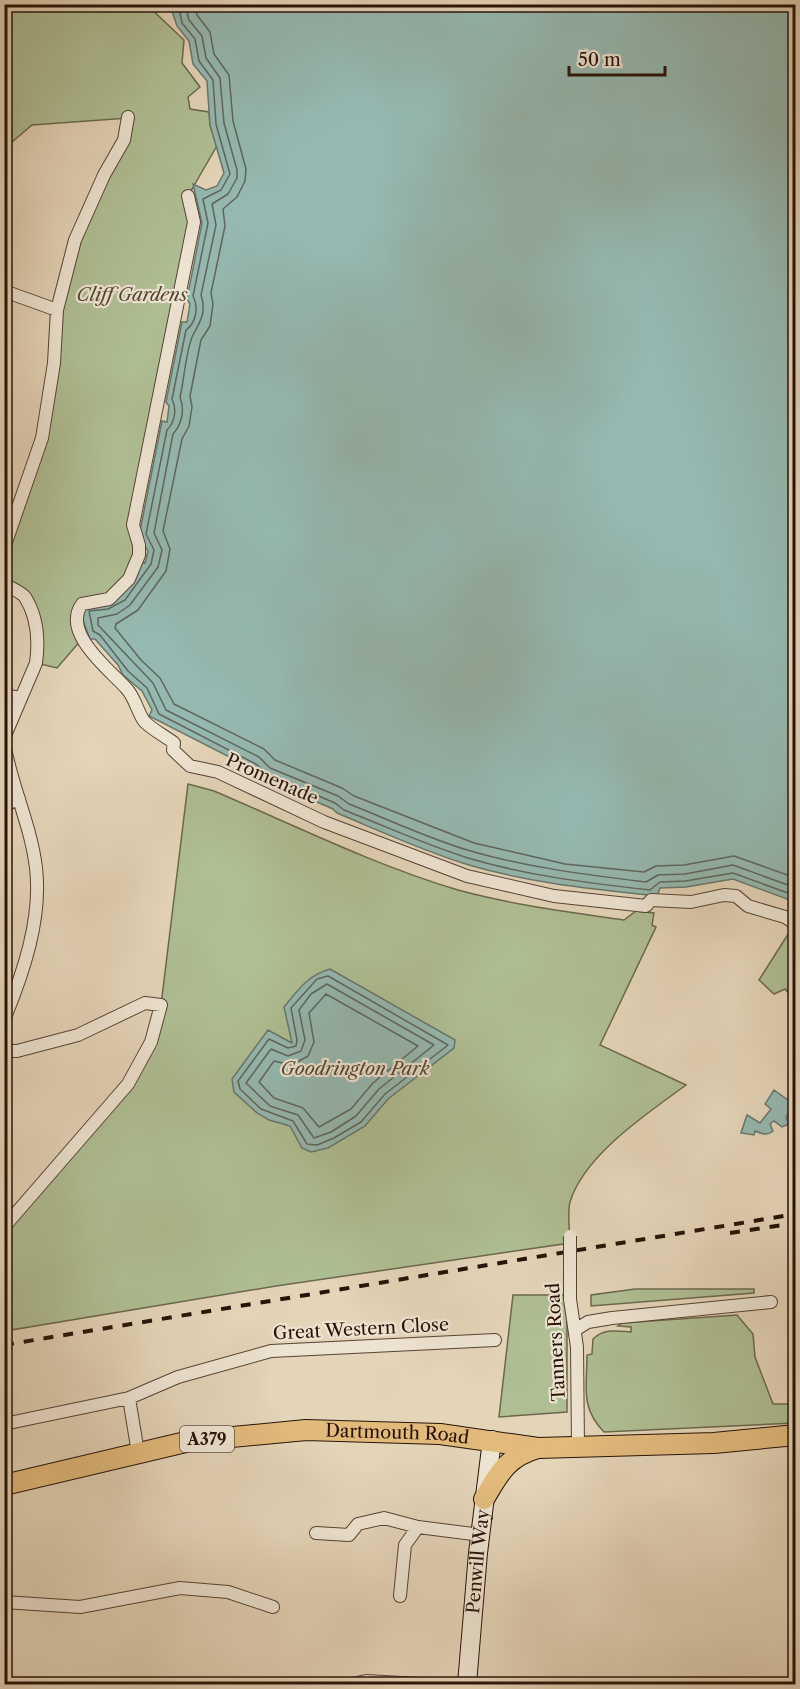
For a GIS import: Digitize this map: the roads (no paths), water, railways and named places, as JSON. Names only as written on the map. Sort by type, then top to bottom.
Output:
[{"type":"main road","name":"Dartmouth Road","points":[[4,1485],[190,1441],[306,1430],[440,1434],[537,1448],[714,1443],[795,1435]]},
{"type":"main road","name":"A379","points":[[484,1498],[501,1470],[509,1462],[518,1454],[537,1448]]},
{"type":"street","points":[[4,548],[42,438],[54,363],[57,310],[75,240],[104,175],[124,140],[128,117]]},
{"type":"street","name":"Promenade","points":[[188,196],[194,222],[133,525],[139,545],[139,555],[120,591],[109,599],[82,604],[77,618],[82,639],[116,680],[131,693],[145,721],[174,743],[173,750],[190,766],[218,772],[324,822],[467,876],[554,896],[646,906],[651,900],[691,902],[724,895],[736,896],[748,906],[785,917],[795,924]]},
{"type":"street","points":[[4,291],[57,310]]},
{"type":"street","points":[[4,584],[24,595],[35,620],[37,633],[36,663],[4,738]]},
{"type":"street","points":[[4,694],[20,698]]},
{"type":"street","points":[[4,743],[36,869],[34,920],[17,989],[4,1020]]},
{"type":"street","points":[[4,805],[19,799]]},
{"type":"street","points":[[4,1051],[17,1051],[78,1035],[145,1003],[161,1005],[151,1042],[128,1084],[4,1227]]},
{"type":"street","name":"Tanners Road","points":[[570,1236],[570,1299],[575,1330],[578,1446]]},
{"type":"street","points":[[575,1330],[588,1322],[612,1318],[771,1302]]},
{"type":"street","name":"Great Western Close","points":[[4,1424],[129,1398],[178,1377],[271,1352],[495,1340]]},
{"type":"street","points":[[129,1398],[138,1453]]},
{"type":"street","name":"Penwill Way","points":[[467,1684],[484,1498],[492,1440]]},
{"type":"street","points":[[316,1533],[349,1535],[358,1524],[384,1518],[418,1527],[481,1535]]},
{"type":"street","points":[[400,1596],[405,1545],[418,1527]]},
{"type":"street","points":[[4,1602],[80,1607],[180,1588],[228,1592],[273,1607]]},
{"type":"street","points":[[352,1684],[366,1681],[419,1684]]},
{"type":"water","points":[[170,5],[795,5],[795,902],[733,879],[686,887],[660,888],[657,896],[562,885],[492,871],[435,854],[337,813],[333,809],[264,779],[253,769],[149,716],[152,710],[142,691],[123,675],[118,665],[95,639],[90,639],[82,618],[85,606],[106,603],[140,562],[145,563],[148,551],[139,536],[162,421],[167,422],[169,406],[166,402],[182,322],[187,322],[190,304],[187,299],[202,223],[193,184],[206,190],[217,186],[224,173],[210,125],[207,81],[193,64],[189,41],[177,26]]},
{"type":"water","points":[[330,969],[455,1040],[454,1048],[388,1099],[365,1126],[328,1148],[311,1152],[302,1148],[290,1126],[269,1120],[257,1113],[234,1092],[232,1079],[268,1030],[292,1043],[284,1007],[309,979]]},
{"type":"water","points":[[774,1090],[792,1103],[786,1118],[789,1124],[782,1127],[774,1121],[770,1124],[773,1131],[769,1134],[755,1131],[754,1135],[741,1133],[747,1115],[760,1123],[771,1109],[765,1104]]},
{"type":"railway","points":[[4,1345],[796,1214]]},
{"type":"railway","points":[[730,1233],[796,1223]]},
{"type":"park label","name":"Cliff Gardens","points":[[132,295]]},
{"type":"park label","name":"Goodrington Park","points":[[355,1069]]}]
